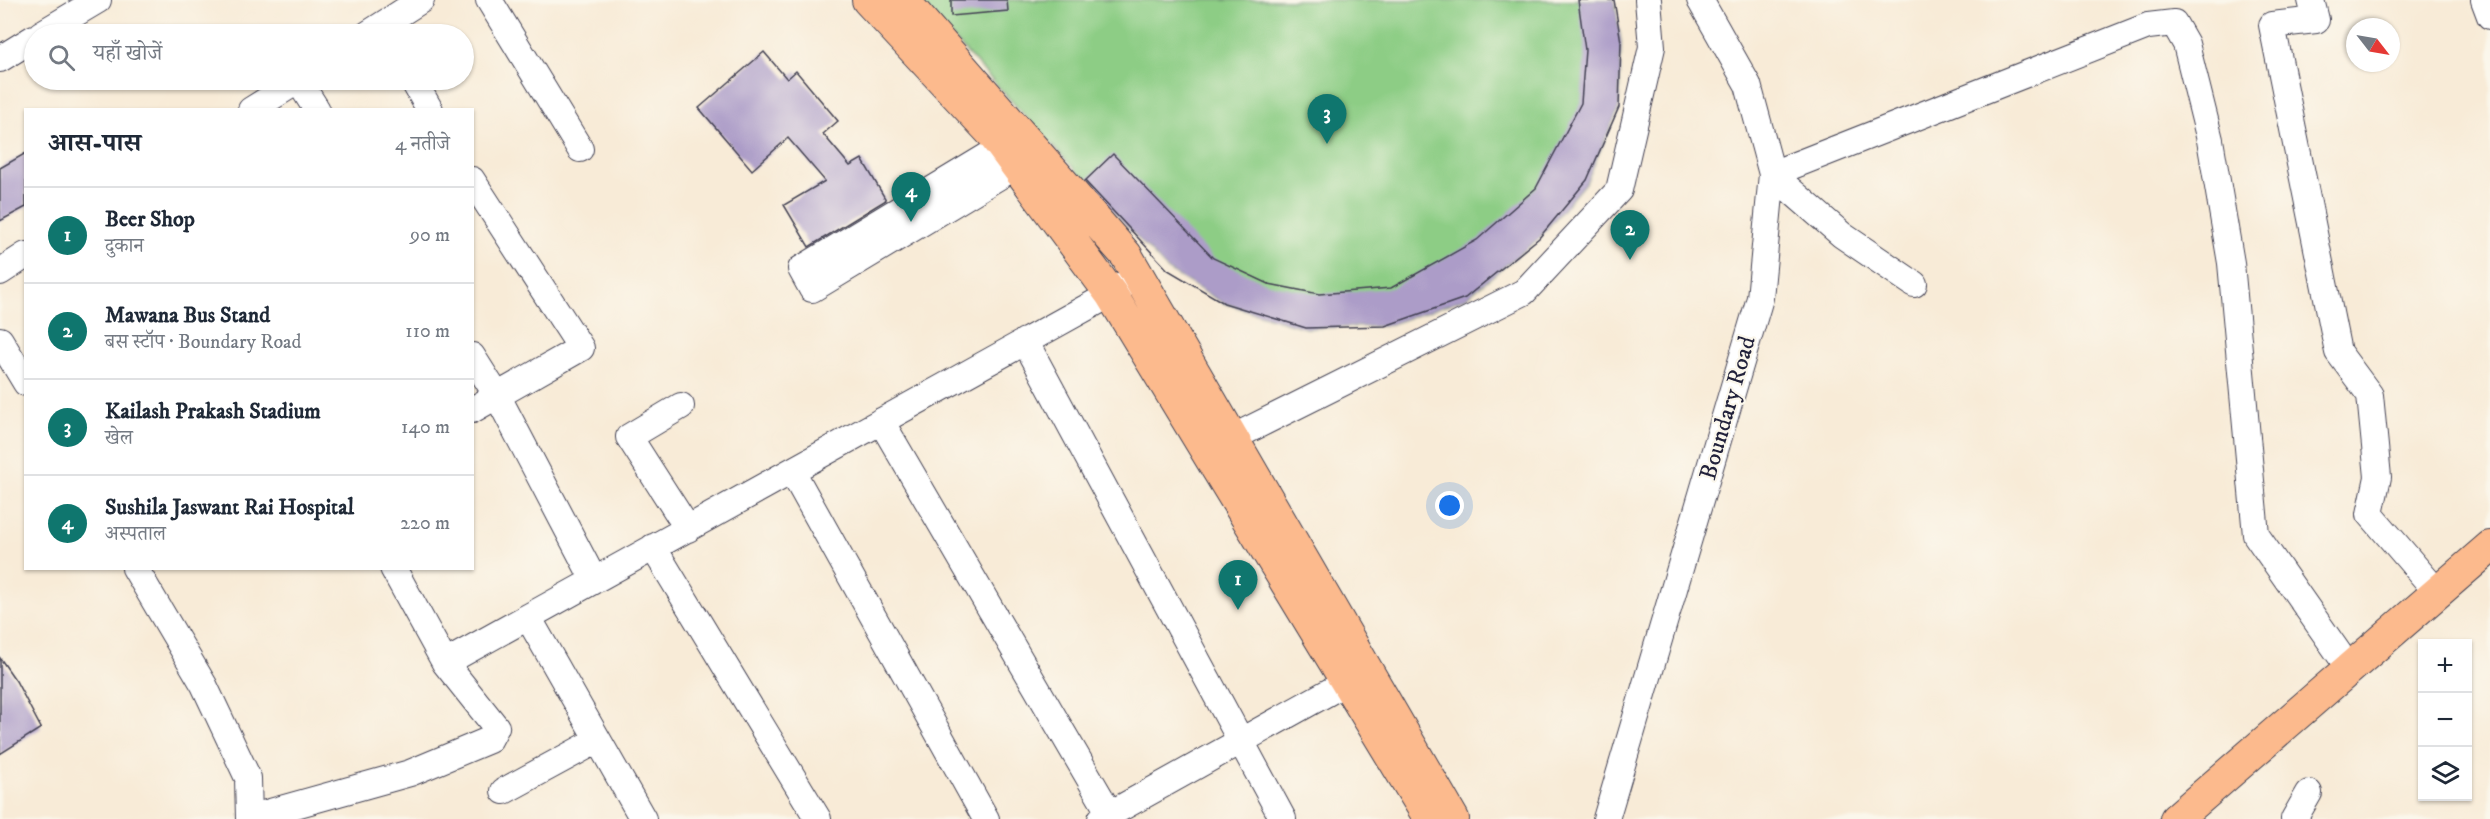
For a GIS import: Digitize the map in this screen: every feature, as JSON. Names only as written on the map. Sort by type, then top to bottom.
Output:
[{"type":"main road","points":[[868,0],[1014,149],[1126,255],[1138,274],[1220,444],[1357,677],[1430,819]]},
{"type":"main road","points":[[903,0],[1014,149],[1111,294],[1220,444]]},
{"type":"main road","points":[[2176,819],[2490,547]]},
{"type":"main road","points":[[1357,677],[1453,819]]},
{"type":"street","points":[[58,24],[98,0]]},
{"type":"street","points":[[389,24],[421,0]]},
{"type":"street","points":[[489,0],[580,149]]},
{"type":"street","points":[[1220,444],[1293,406],[1394,360],[1524,292],[1619,190],[1652,47],[1648,0]]},
{"type":"street","name":"Boundary Road","points":[[1606,819],[1760,298],[1772,174],[1748,85],[1700,0]]},
{"type":"street","points":[[2311,0],[2316,20],[2272,25],[2338,352],[2370,395],[2379,477],[2370,514],[2437,592]]},
{"type":"street","points":[[2484,0],[2490,16]]},
{"type":"street","points":[[1914,285],[1842,235],[1772,174],[2148,26],[2174,23],[2186,44],[2210,140],[2231,263],[2256,536],[2349,668]]},
{"type":"street","points":[[0,59],[24,44]]},
{"type":"street","points":[[254,108],[283,90]]},
{"type":"street","points":[[305,90],[316,108]]},
{"type":"street","points":[[419,90],[429,108]]},
{"type":"street","points":[[1014,149],[812,289],[801,269],[1014,149]]},
{"type":"street","points":[[474,183],[581,348],[474,409]]},
{"type":"street","points":[[0,272],[24,256]]},
{"type":"street","points":[[445,663],[1111,294],[1138,274]]},
{"type":"street","points":[[0,340],[24,380]]},
{"type":"street","points":[[1026,341],[1283,819]]},
{"type":"street","points":[[474,359],[498,397],[594,580]]},
{"type":"street","points":[[681,406],[629,436],[688,528]]},
{"type":"street","points":[[881,422],[1105,817],[1357,677]]},
{"type":"street","points":[[792,471],[986,819]]},
{"type":"street","points":[[653,548],[818,819]]},
{"type":"street","points":[[136,570],[204,685],[248,778],[249,818],[410,773],[489,740],[496,727],[445,663],[394,570]]},
{"type":"street","points":[[528,617],[642,819]]},
{"type":"street","points":[[504,790],[598,740]]},
{"type":"street","points":[[2294,819],[2309,793]]},
{"type":"green space","points":[[918,0],[1614,0],[1621,42],[1619,107],[1587,180],[1539,238],[1465,298],[1385,326],[1306,328],[1224,303],[1168,270]]},
{"type":"building","points":[[951,0],[1007,0],[1008,11],[951,16]]},
{"type":"building","points":[[1578,0],[1614,0],[1621,42],[1619,107],[1587,180],[1539,238],[1465,298],[1385,326],[1306,328],[1224,303],[1168,270],[1085,181],[1113,154],[1213,258],[1269,284],[1319,294],[1391,288],[1477,240],[1536,188],[1581,103],[1585,50]]},
{"type":"building","points":[[764,52],[787,79],[796,71],[838,121],[823,134],[850,166],[862,159],[886,200],[809,247],[784,205],[825,181],[788,138],[752,170],[699,108]]},
{"type":"building","points":[[24,154],[24,208],[0,221],[0,168]]},
{"type":"building","points":[[0,658],[16,681],[41,728],[0,754]]},
{"type":"place","name":"Kailash Prakash Stadium","points":[[1327,144]]},
{"type":"place","name":"Sushila Jaswant Rai Hospital","points":[[911,222]]},
{"type":"place","name":"Mawana Bus Stand","points":[[1630,260]]},
{"type":"place","name":"Beer Shop","points":[[1238,610]]}]
